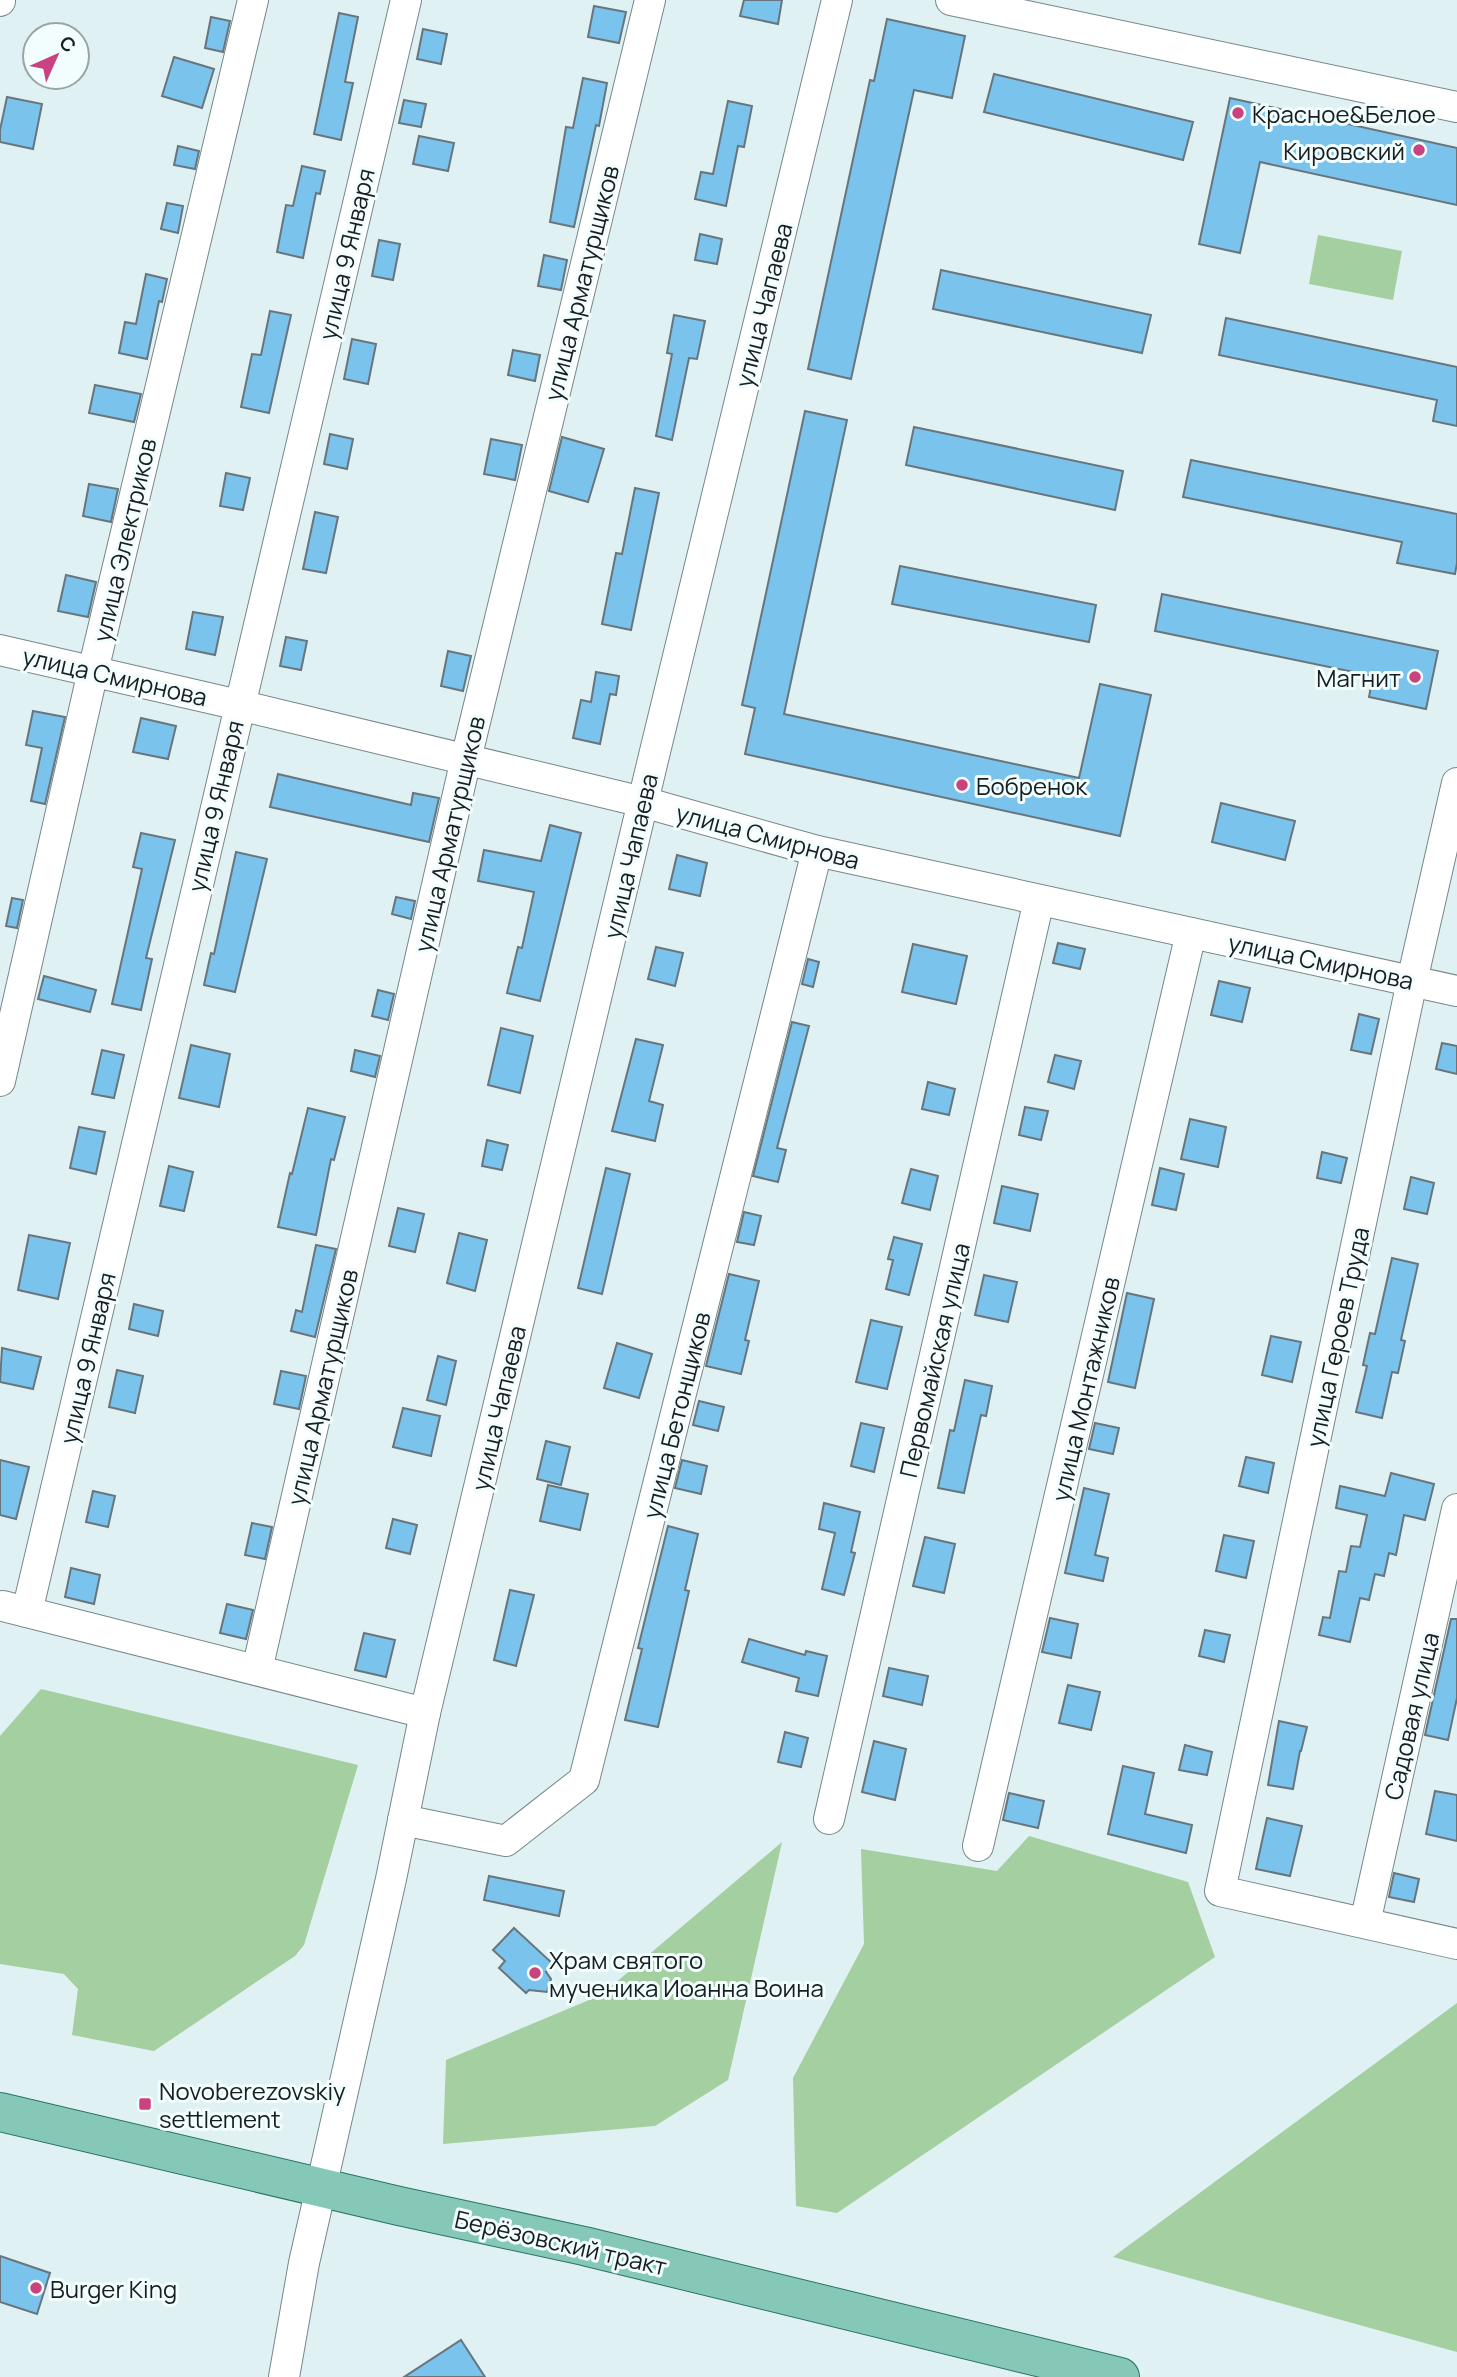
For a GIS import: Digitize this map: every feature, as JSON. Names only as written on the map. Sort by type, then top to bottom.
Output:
[{"type":"main road","name":"Берёзовский тракт","points":[[0,2112],[584,2246],[1120,2377]]},
{"type":"street","name":"улица Электриков","points":[[0,1081],[93,671],[253,0]]},
{"type":"street","name":"улица 9 Января","points":[[257,1671],[15,1609],[239,705],[406,0]]},
{"type":"street","name":"улица Арматурщиков","points":[[257,1671],[466,759],[650,0]]},
{"type":"street","name":"улица Чапаева","points":[[284,2377],[304,2263],[425,1713],[837,0]]},
{"type":"street","points":[[951,0],[1457,107]]},
{"type":"street","name":"улица Смирнова","points":[[0,650],[643,802],[817,851],[1457,991]]},
{"type":"street","name":"улица Героев Труда","points":[[1365,1923],[1220,1891],[1412,981],[1457,783]]},
{"type":"street","name":"улица Бетонщиков","points":[[403,1820],[506,1841],[584,1780],[817,851]]},
{"type":"street","name":"Первомайская улица","points":[[830,1819],[1040,900]]},
{"type":"street","name":"улица Монтажников","points":[[978,1846],[1191,933]]},
{"type":"street","name":"Садовая улица","points":[[1365,1923],[1457,1508]]},
{"type":"street","points":[[257,1671],[425,1713]]},
{"type":"street","points":[[1365,1923],[1457,1944]]},
{"type":"green space","points":[[1318,235],[1402,251],[1393,300],[1309,284]]},
{"type":"green space","points":[[41,1689],[358,1765],[304,1945],[295,1956],[154,2051],[72,2035],[78,1989],[64,1974],[0,1964],[0,1736]]},
{"type":"green space","points":[[1029,1836],[1188,1882],[1215,1957],[837,2213],[796,2206],[793,2078],[864,1944],[861,1849],[997,1871]]},
{"type":"green space","points":[[782,1842],[728,2080],[655,2126],[443,2144],[446,2060],[601,1995]]},
{"type":"green space","points":[[1457,2003],[1457,2352],[1113,2257]]},
{"type":"building","points":[[744,0],[782,0],[778,24],[740,16]]},
{"type":"building","points":[[594,6],[626,12],[619,43],[588,37]]},
{"type":"building","points":[[339,13],[358,17],[345,82],[353,83],[341,140],[314,134]]},
{"type":"building","points":[[211,17],[230,21],[223,52],[205,48]]},
{"type":"building","points":[[887,19],[965,36],[952,98],[914,90],[851,379],[808,369],[870,80],[874,81]]},
{"type":"building","points":[[423,29],[447,34],[441,64],[417,59]]},
{"type":"building","points":[[174,57],[214,69],[202,108],[162,96]]},
{"type":"building","points":[[994,74],[1193,122],[1183,160],[984,112]]},
{"type":"building","points":[[583,78],[607,83],[574,227],[550,222],[566,127],[573,128]]},
{"type":"building","points":[[7,97],[42,104],[33,149],[0,142]]},
{"type":"building","points":[[1230,98],[1457,148],[1457,205],[1260,162],[1240,253],[1199,244]]},
{"type":"building","points":[[404,100],[426,104],[421,127],[399,123]]},
{"type":"building","points":[[728,101],[752,106],[744,147],[738,146],[726,206],[695,199],[701,172],[713,174]]},
{"type":"building","points":[[419,136],[454,143],[448,171],[413,164]]},
{"type":"building","points":[[178,146],[199,151],[195,169],[174,165]]},
{"type":"building","points":[[302,166],[325,171],[320,194],[316,193],[303,258],[277,252],[286,205],[293,206]]},
{"type":"building","points":[[167,203],[183,206],[178,233],[161,229]]},
{"type":"building","points":[[700,234],[722,239],[717,264],[695,260]]},
{"type":"building","points":[[379,240],[400,244],[393,280],[372,276]]},
{"type":"building","points":[[544,255],[567,260],[561,290],[538,286]]},
{"type":"building","points":[[941,270],[1151,315],[1142,353],[933,309]]},
{"type":"building","points":[[146,274],[167,279],[162,302],[159,301],[147,359],[119,353],[125,322],[136,324]]},
{"type":"building","points":[[270,311],[291,315],[269,413],[241,407],[252,354],[261,355]]},
{"type":"building","points":[[674,315],[705,321],[697,359],[689,358],[672,440],[656,436],[672,354],[667,353]]},
{"type":"building","points":[[1226,318],[1457,367],[1457,426],[1433,421],[1437,400],[1219,355]]},
{"type":"building","points":[[352,339],[376,344],[368,384],[344,379]]},
{"type":"building","points":[[513,350],[540,355],[535,381],[508,375]]},
{"type":"building","points":[[95,385],[141,394],[134,422],[89,413]]},
{"type":"building","points":[[805,411],[847,420],[784,714],[1079,778],[1100,684],[1151,695],[1120,836],[745,754],[755,708],[742,705]]},
{"type":"building","points":[[914,427],[1123,471],[1115,510],[906,465]]},
{"type":"building","points":[[330,434],[353,439],[347,469],[324,464]]},
{"type":"building","points":[[562,437],[604,449],[588,502],[549,491]]},
{"type":"building","points":[[491,439],[522,445],[515,480],[484,474]]},
{"type":"building","points":[[1191,460],[1457,514],[1455,574],[1397,563],[1402,542],[1183,497]]},
{"type":"building","points":[[226,473],[250,478],[243,510],[220,506]]},
{"type":"building","points":[[89,484],[118,489],[111,522],[83,516]]},
{"type":"building","points":[[635,488],[659,493],[631,630],[602,624],[616,553],[622,554]]},
{"type":"building","points":[[315,512],[338,517],[326,573],[303,569]]},
{"type":"building","points":[[900,566],[1096,605],[1089,642],[892,604]]},
{"type":"building","points":[[66,575],[96,582],[88,617],[58,611]]},
{"type":"building","points":[[1162,594],[1438,651],[1426,709],[1369,697],[1373,676],[1155,631]]},
{"type":"building","points":[[193,612],[223,617],[215,655],[186,649]]},
{"type":"building","points":[[286,637],[307,641],[301,670],[280,666]]},
{"type":"building","points":[[448,651],[471,656],[463,691],[441,686]]},
{"type":"building","points":[[596,672],[619,676],[616,695],[610,694],[600,744],[573,738],[581,700],[591,702]]},
{"type":"building","points":[[33,711],[65,717],[45,804],[31,801],[42,748],[26,745]]},
{"type":"building","points":[[141,718],[176,726],[168,759],[133,752]]},
{"type":"building","points":[[278,774],[411,805],[413,793],[439,798],[429,842],[270,807]]},
{"type":"building","points":[[1221,803],[1295,821],[1285,860],[1212,842]]},
{"type":"building","points":[[550,825],[581,833],[540,1001],[507,993],[518,947],[522,948],[534,892],[478,881],[484,850],[541,861]]},
{"type":"building","points":[[141,833],[175,840],[146,958],[152,959],[141,1010],[112,1004],[142,869],[133,867]]},
{"type":"building","points":[[236,852],[267,859],[235,992],[204,985],[211,953],[214,954]]},
{"type":"building","points":[[677,855],[707,863],[700,896],[669,889]]},
{"type":"building","points":[[396,897],[415,901],[411,919],[392,914]]},
{"type":"building","points":[[12,898],[23,900],[17,928],[6,926]]},
{"type":"building","points":[[1058,943],[1085,949],[1080,969],[1053,963]]},
{"type":"building","points":[[913,944],[967,956],[956,1004],[902,992]]},
{"type":"building","points":[[656,947],[683,953],[675,986],[648,979]]},
{"type":"building","points":[[808,959],[819,962],[813,987],[802,984]]},
{"type":"building","points":[[44,976],[96,990],[90,1012],[38,999]]},
{"type":"building","points":[[1219,981],[1250,988],[1242,1022],[1211,1015]]},
{"type":"building","points":[[378,990],[394,994],[388,1020],[372,1016]]},
{"type":"building","points":[[1359,1014],[1379,1019],[1371,1054],[1351,1050]]},
{"type":"building","points":[[792,1022],[809,1026],[777,1148],[786,1150],[778,1182],[753,1176]]},
{"type":"building","points":[[501,1028],[533,1036],[520,1093],[488,1085]]},
{"type":"building","points":[[636,1039],[663,1045],[649,1101],[663,1105],[655,1141],[612,1131]]},
{"type":"building","points":[[1442,1043],[1457,1046],[1457,1074],[1436,1069]]},
{"type":"building","points":[[191,1045],[230,1054],[219,1107],[179,1098]]},
{"type":"building","points":[[102,1050],[124,1055],[114,1098],[92,1094]]},
{"type":"building","points":[[355,1050],[380,1056],[375,1077],[351,1071]]},
{"type":"building","points":[[1055,1055],[1081,1061],[1074,1089],[1048,1082]]},
{"type":"building","points":[[928,1082],[955,1089],[949,1115],[922,1109]]},
{"type":"building","points":[[1025,1107],[1048,1111],[1041,1140],[1019,1135]]},
{"type":"building","points":[[308,1108],[345,1117],[334,1160],[331,1159],[316,1235],[278,1227]]},
{"type":"building","points":[[1190,1119],[1226,1127],[1218,1167],[1181,1159]]},
{"type":"building","points":[[79,1127],[105,1132],[96,1174],[70,1168]]},
{"type":"building","points":[[487,1140],[508,1145],[502,1170],[482,1166]]},
{"type":"building","points":[[1322,1152],[1347,1158],[1341,1183],[1317,1178]]},
{"type":"building","points":[[169,1166],[193,1172],[184,1211],[160,1206]]},
{"type":"building","points":[[606,1168],[630,1174],[602,1294],[578,1288]]},
{"type":"building","points":[[1160,1168],[1184,1174],[1176,1210],[1152,1205]]},
{"type":"building","points":[[911,1169],[938,1176],[930,1210],[902,1203]]},
{"type":"building","points":[[1411,1177],[1434,1183],[1427,1214],[1404,1209]]},
{"type":"building","points":[[1002,1186],[1038,1194],[1030,1231],[994,1223]]},
{"type":"building","points":[[398,1208],[424,1214],[415,1252],[389,1246]]},
{"type":"building","points":[[744,1212],[761,1216],[754,1245],[737,1242]]},
{"type":"building","points":[[459,1233],[487,1240],[475,1291],[447,1283]]},
{"type":"building","points":[[29,1235],[70,1243],[58,1299],[18,1290]]},
{"type":"building","points":[[894,1237],[922,1244],[909,1295],[886,1289],[893,1260],[888,1259]]},
{"type":"building","points":[[316,1245],[336,1249],[315,1337],[291,1331],[296,1310],[302,1312]]},
{"type":"building","points":[[1392,1258],[1418,1264],[1401,1340],[1405,1341],[1398,1373],[1392,1372],[1382,1418],[1356,1412],[1367,1366],[1363,1365],[1370,1333],[1375,1334]]},
{"type":"building","points":[[729,1274],[759,1281],[745,1340],[749,1341],[741,1374],[706,1366]]},
{"type":"building","points":[[984,1275],[1017,1282],[1008,1322],[975,1315]]},
{"type":"building","points":[[1127,1293],[1154,1299],[1135,1388],[1108,1382]]},
{"type":"building","points":[[134,1304],[163,1311],[158,1336],[129,1329]]},
{"type":"building","points":[[871,1320],[902,1327],[887,1389],[856,1382]]},
{"type":"building","points":[[1271,1336],[1301,1342],[1292,1382],[1262,1375]]},
{"type":"building","points":[[617,1343],[652,1354],[639,1398],[604,1388]]},
{"type":"building","points":[[2,1348],[41,1357],[33,1389],[0,1382]]},
{"type":"building","points":[[438,1356],[456,1361],[446,1405],[427,1400]]},
{"type":"building","points":[[117,1370],[143,1376],[135,1413],[109,1407]]},
{"type":"building","points":[[281,1371],[306,1376],[299,1409],[274,1404]]},
{"type":"building","points":[[965,1380],[992,1386],[986,1416],[981,1415],[964,1493],[938,1488],[950,1430],[954,1431]]},
{"type":"building","points":[[699,1401],[724,1407],[718,1431],[693,1425]]},
{"type":"building","points":[[403,1408],[440,1416],[431,1456],[393,1447]]},
{"type":"building","points":[[861,1423],[884,1428],[874,1472],[851,1466]]},
{"type":"building","points":[[1095,1423],[1119,1428],[1113,1454],[1089,1449]]},
{"type":"building","points":[[546,1441],[570,1447],[561,1485],[537,1479]]},
{"type":"building","points":[[1246,1457],[1274,1463],[1268,1493],[1239,1486]]},
{"type":"building","points":[[0,1460],[29,1467],[16,1519],[0,1515]]},
{"type":"building","points":[[682,1460],[707,1466],[701,1494],[675,1488]]},
{"type":"building","points":[[1391,1473],[1434,1484],[1425,1520],[1404,1515],[1396,1555],[1389,1553],[1384,1576],[1375,1574],[1369,1600],[1360,1598],[1350,1642],[1319,1635],[1323,1617],[1330,1618],[1339,1571],[1346,1572],[1351,1546],[1360,1547],[1367,1515],[1336,1508],[1340,1486],[1385,1496]]},
{"type":"building","points":[[548,1485],[588,1494],[580,1530],[540,1521]]},
{"type":"building","points":[[1084,1488],[1109,1494],[1095,1555],[1108,1558],[1103,1581],[1065,1573]]},
{"type":"building","points":[[93,1491],[115,1496],[108,1527],[86,1522]]},
{"type":"building","points":[[824,1503],[860,1512],[851,1552],[855,1553],[844,1595],[822,1589],[835,1533],[819,1529]]},
{"type":"building","points":[[393,1519],[417,1525],[410,1554],[386,1548]]},
{"type":"building","points":[[252,1523],[272,1527],[265,1559],[245,1555]]},
{"type":"building","points":[[668,1526],[698,1534],[685,1590],[689,1591],[658,1727],[625,1720],[642,1649],[638,1648]]},
{"type":"building","points":[[1224,1535],[1254,1541],[1246,1578],[1216,1571]]},
{"type":"building","points":[[925,1537],[955,1544],[944,1593],[913,1586]]},
{"type":"building","points":[[71,1568],[100,1575],[94,1604],[65,1597]]},
{"type":"building","points":[[510,1590],[534,1595],[516,1666],[494,1660]]},
{"type":"building","points":[[227,1604],[253,1610],[246,1639],[220,1633]]},
{"type":"building","points":[[1050,1618],[1078,1624],[1071,1658],[1042,1652]]},
{"type":"building","points":[[1451,1619],[1457,1619],[1457,1698],[1448,1740],[1425,1735]]},
{"type":"building","points":[[1205,1630],[1230,1635],[1224,1662],[1199,1656]]},
{"type":"building","points":[[364,1633],[395,1640],[386,1677],[355,1670]]},
{"type":"building","points":[[749,1639],[805,1655],[806,1651],[827,1656],[818,1696],[796,1691],[799,1678],[742,1662]]},
{"type":"building","points":[[889,1668],[928,1676],[922,1705],[883,1696]]},
{"type":"building","points":[[1068,1685],[1100,1692],[1091,1730],[1059,1723]]},
{"type":"building","points":[[1279,1721],[1307,1727],[1293,1789],[1268,1785]]},
{"type":"building","points":[[785,1732],[808,1738],[801,1767],[778,1762]]},
{"type":"building","points":[[874,1741],[906,1749],[895,1800],[862,1792]]},
{"type":"building","points":[[1185,1745],[1212,1752],[1207,1775],[1179,1770]]},
{"type":"building","points":[[1123,1766],[1154,1773],[1145,1814],[1192,1825],[1186,1853],[1108,1834]]},
{"type":"building","points":[[1435,1791],[1457,1795],[1457,1841],[1426,1834]]},
{"type":"building","points":[[1009,1793],[1044,1801],[1038,1828],[1003,1820]]},
{"type":"building","points":[[1267,1818],[1302,1826],[1290,1876],[1256,1869]]},
{"type":"building","points":[[1394,1873],[1419,1879],[1414,1902],[1389,1897]]},
{"type":"building","points":[[489,1876],[564,1891],[559,1916],[484,1900]]},
{"type":"building","points":[[514,1928],[553,1964],[546,1972],[551,1979],[547,1992],[529,1990],[526,1993],[499,1968],[505,1961],[493,1950]]},
{"type":"building","points":[[0,2256],[50,2273],[37,2314],[0,2302]]},
{"type":"building","points":[[461,2340],[485,2377],[404,2377]]},
{"type":"place","name":"Красное&Белое","points":[[1238,113]]},
{"type":"place","name":"Кировский","points":[[1419,150]]},
{"type":"place","name":"Магнит","points":[[1415,677]]},
{"type":"place","name":"Бобренок","points":[[962,785]]},
{"type":"place","name":"Храм святого мученика Иоанна Воина","points":[[535,1973]]},
{"type":"place","name":"Novoberezovskiy settlement","points":[[145,2104]]},
{"type":"place","name":"Burger King","points":[[36,2288]]}]
